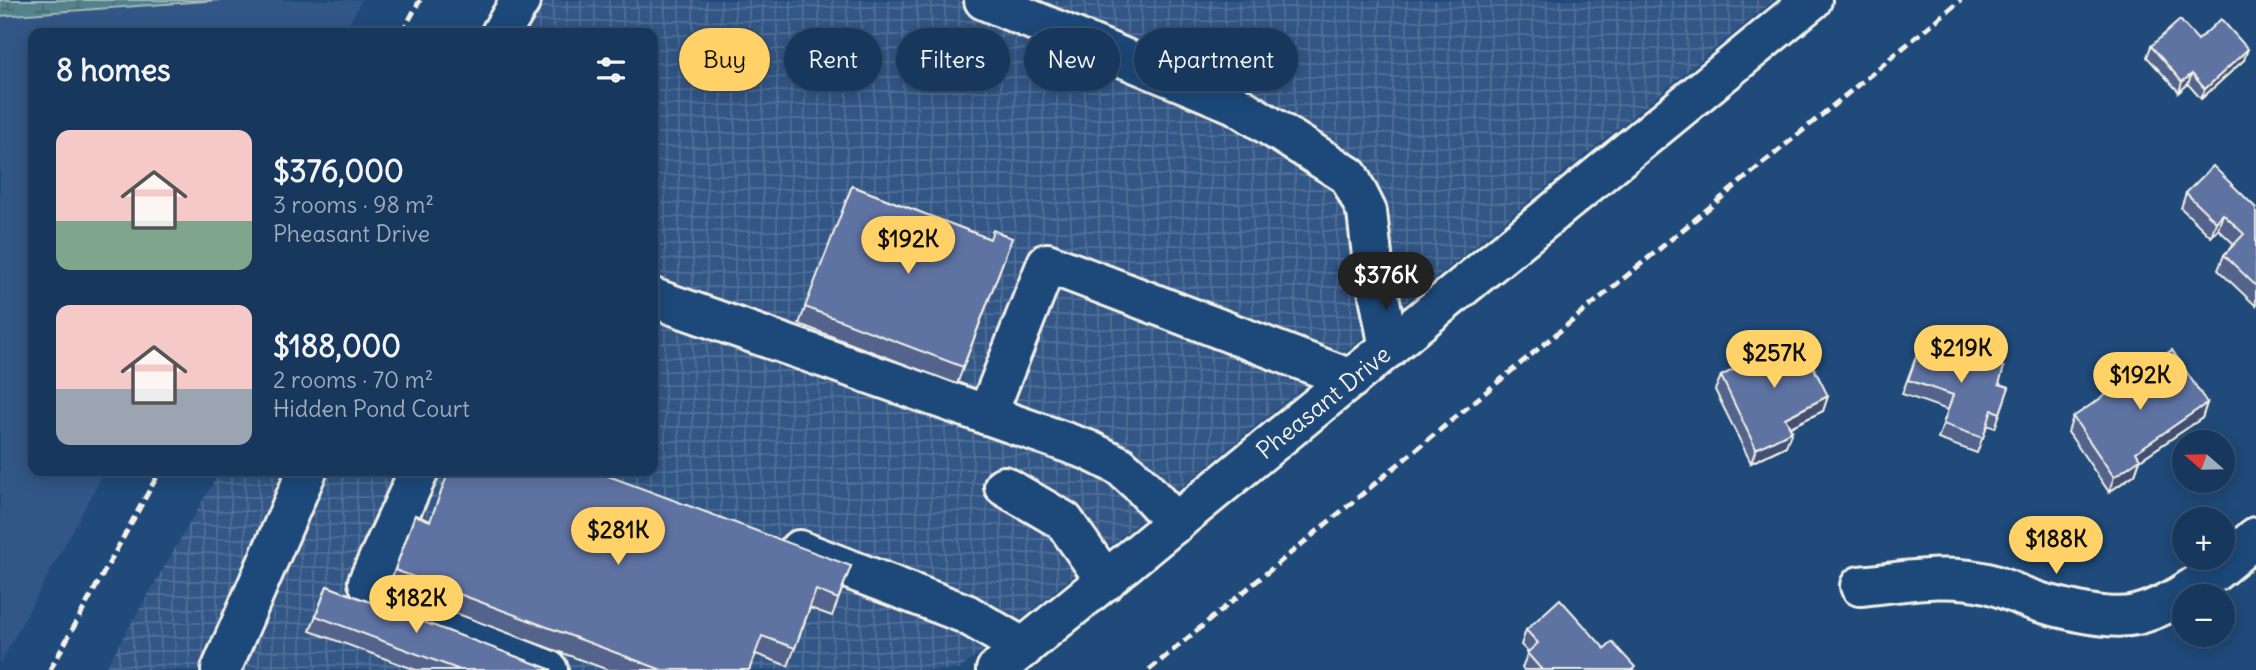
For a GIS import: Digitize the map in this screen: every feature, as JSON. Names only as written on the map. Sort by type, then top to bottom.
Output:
[{"type":"street","points":[[504,28],[521,0]]},
{"type":"street","points":[[984,0],[1235,104],[1349,176],[1367,212],[1373,264],[1389,348]]},
{"type":"street","name":"Pheasant Drive","points":[[1010,659],[1812,0]]},
{"type":"street","points":[[987,415],[1047,263],[1351,379]]},
{"type":"street","points":[[658,300],[1088,450],[1120,466],[1175,523]]},
{"type":"street","points":[[222,670],[305,476]]},
{"type":"street","points":[[417,476],[368,582],[379,604],[548,670]]},
{"type":"street","points":[[1004,486],[1064,521],[1106,581]]},
{"type":"street","points":[[761,535],[966,614],[1010,659]]},
{"type":"street","points":[[1860,586],[1944,578],[1986,583],[2038,602],[2090,615],[2135,615],[2169,601],[2217,571],[2256,537]]},
{"type":"shaded area","points":[[220,0],[362,0],[347,28],[28,28],[28,476],[102,476],[0,664],[0,16]]},
{"type":"shaded area","points":[[496,0],[1774,0],[959,670],[104,670],[217,476],[658,476],[658,28],[479,28]]},
{"type":"green space","points":[[0,0],[220,0],[0,16]]},
{"type":"building","points":[[2221,19],[2248,49],[2205,89],[2192,74],[2182,82],[2151,46],[2180,20],[2198,40]]},
{"type":"building","points":[[2213,166],[2256,208],[2256,286],[2224,255],[2244,234],[2223,214],[2216,222],[2186,193]]},
{"type":"building","points":[[852,186],[990,239],[993,230],[1012,238],[963,367],[805,307]]},
{"type":"building","points":[[1798,336],[1828,396],[1785,418],[1792,431],[1756,449],[1721,376]]},
{"type":"building","points":[[1923,338],[2004,367],[1999,384],[2009,387],[2000,413],[1992,410],[1983,438],[1943,424],[1953,395],[1908,380]]},
{"type":"building","points":[[2172,350],[2207,403],[2136,452],[2140,459],[2114,477],[2073,417]]},
{"type":"building","points":[[447,476],[608,476],[851,566],[838,599],[816,590],[795,648],[762,636],[749,670],[662,670],[395,570],[415,515],[430,521]]},
{"type":"building","points":[[327,586],[552,670],[460,670],[316,616]]},
{"type":"building","points":[[1560,599],[1605,649],[1612,642],[1635,667],[1632,670],[1542,670],[1527,653],[1538,643],[1526,630]]},
{"type":"railway","points":[[405,28],[420,0]]},
{"type":"railway","points":[[1149,670],[1961,0]]},
{"type":"railway","points":[[50,670],[157,476]]}]
